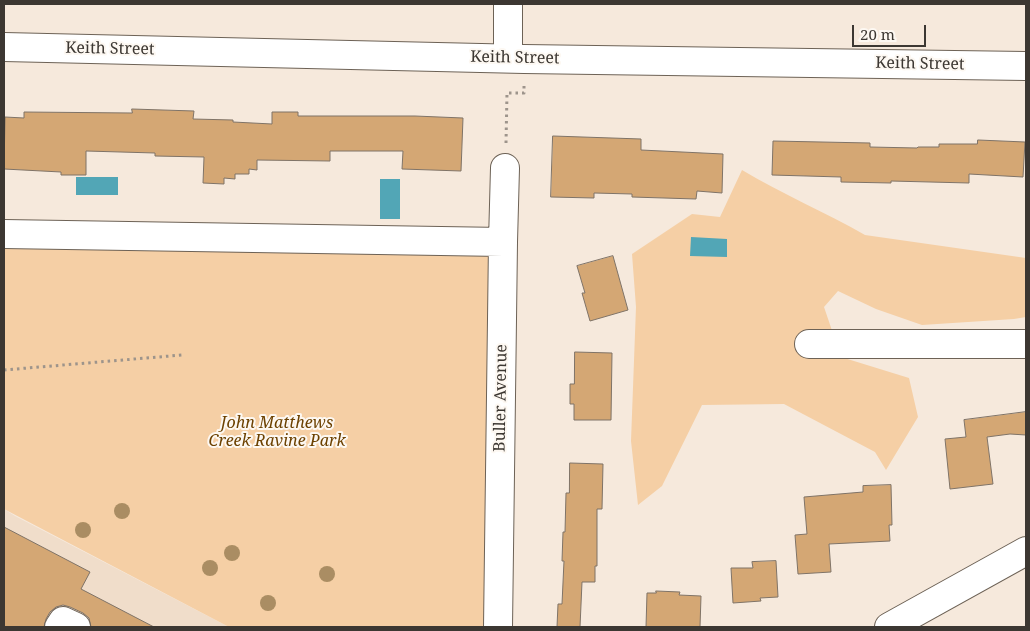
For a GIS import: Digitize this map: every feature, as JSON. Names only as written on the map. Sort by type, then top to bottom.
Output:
[{"type":"street","points":[[508,4],[508,58]]},
{"type":"street","name":"Keith Street","points":[[4,47],[508,58],[1026,66]]},
{"type":"street","name":"Buller Avenue","points":[[498,627],[505,168]]},
{"type":"street","points":[[4,234],[503,242]]},
{"type":"street","points":[[810,344],[1026,344]]},
{"type":"street","points":[[889,627],[1026,551]]},
{"type":"street","points":[[59,627],[63,621],[76,627]]},
{"type":"path","points":[[506,120],[507,92],[524,92]]},
{"type":"path","points":[[4,370],[182,355]]},
{"type":"shaded area","points":[[4,509],[15,516],[229,627],[4,627]]},
{"type":"green space","points":[[742,170],[865,235],[1026,258],[1026,317],[922,325],[876,309],[838,291],[824,307],[841,357],[909,378],[918,417],[886,470],[875,452],[784,404],[702,405],[662,486],[638,505],[631,441],[636,307],[632,254],[692,214],[720,217]]},
{"type":"green space","name":"John Matthews Creek Ravine Park","points":[[4,234],[493,242],[484,627],[229,627],[4,509]]},
{"type":"water","points":[[76,177],[118,177],[118,195],[76,195]]},
{"type":"water","points":[[380,179],[400,179],[400,219],[380,219]]},
{"type":"water","points":[[691,237],[727,239],[727,257],[690,256]]},
{"type":"building","points":[[132,109],[194,111],[193,119],[233,120],[233,122],[272,124],[272,112],[298,112],[298,116],[463,118],[461,171],[402,169],[403,151],[330,151],[330,161],[257,160],[257,170],[249,169],[249,174],[235,174],[235,179],[224,178],[224,184],[203,183],[204,157],[155,156],[155,153],[86,151],[86,175],[61,175],[61,172],[4,169],[5,117],[24,118],[24,112],[132,113]]},
{"type":"building","points":[[553,136],[641,139],[641,150],[723,154],[722,193],[697,191],[696,199],[632,197],[632,194],[594,193],[594,198],[551,197]]},
{"type":"building","points":[[978,140],[1025,142],[1023,177],[969,174],[969,183],[891,181],[891,183],[841,182],[841,177],[772,175],[773,141],[870,143],[870,147],[917,148],[939,147],[939,144],[977,144]]},
{"type":"building","points":[[613,256],[628,310],[590,321],[582,293],[585,293],[577,266]]},
{"type":"building","points":[[575,352],[612,353],[611,420],[574,420],[574,404],[570,404],[570,384],[574,384]]},
{"type":"building","points":[[1026,412],[1026,435],[1010,434],[987,437],[993,484],[950,489],[945,439],[966,437],[964,420]]},
{"type":"building","points":[[570,463],[603,464],[602,509],[597,509],[597,566],[595,566],[595,582],[582,582],[580,627],[557,627],[558,604],[562,604],[563,532],[565,532],[566,493],[569,493]]},
{"type":"building","points":[[891,485],[892,525],[889,525],[890,541],[829,544],[831,572],[798,574],[795,535],[807,534],[804,497],[863,492],[863,486]]},
{"type":"building","points":[[4,527],[90,572],[81,589],[154,627],[91,627],[89,618],[83,613],[63,605],[56,607],[50,612],[44,627],[4,627]]},
{"type":"building","points":[[776,561],[778,597],[760,598],[761,601],[733,603],[731,568],[753,568],[752,562]]},
{"type":"building","points":[[656,591],[680,592],[679,595],[701,596],[700,627],[646,627],[647,593],[656,593]]}]
